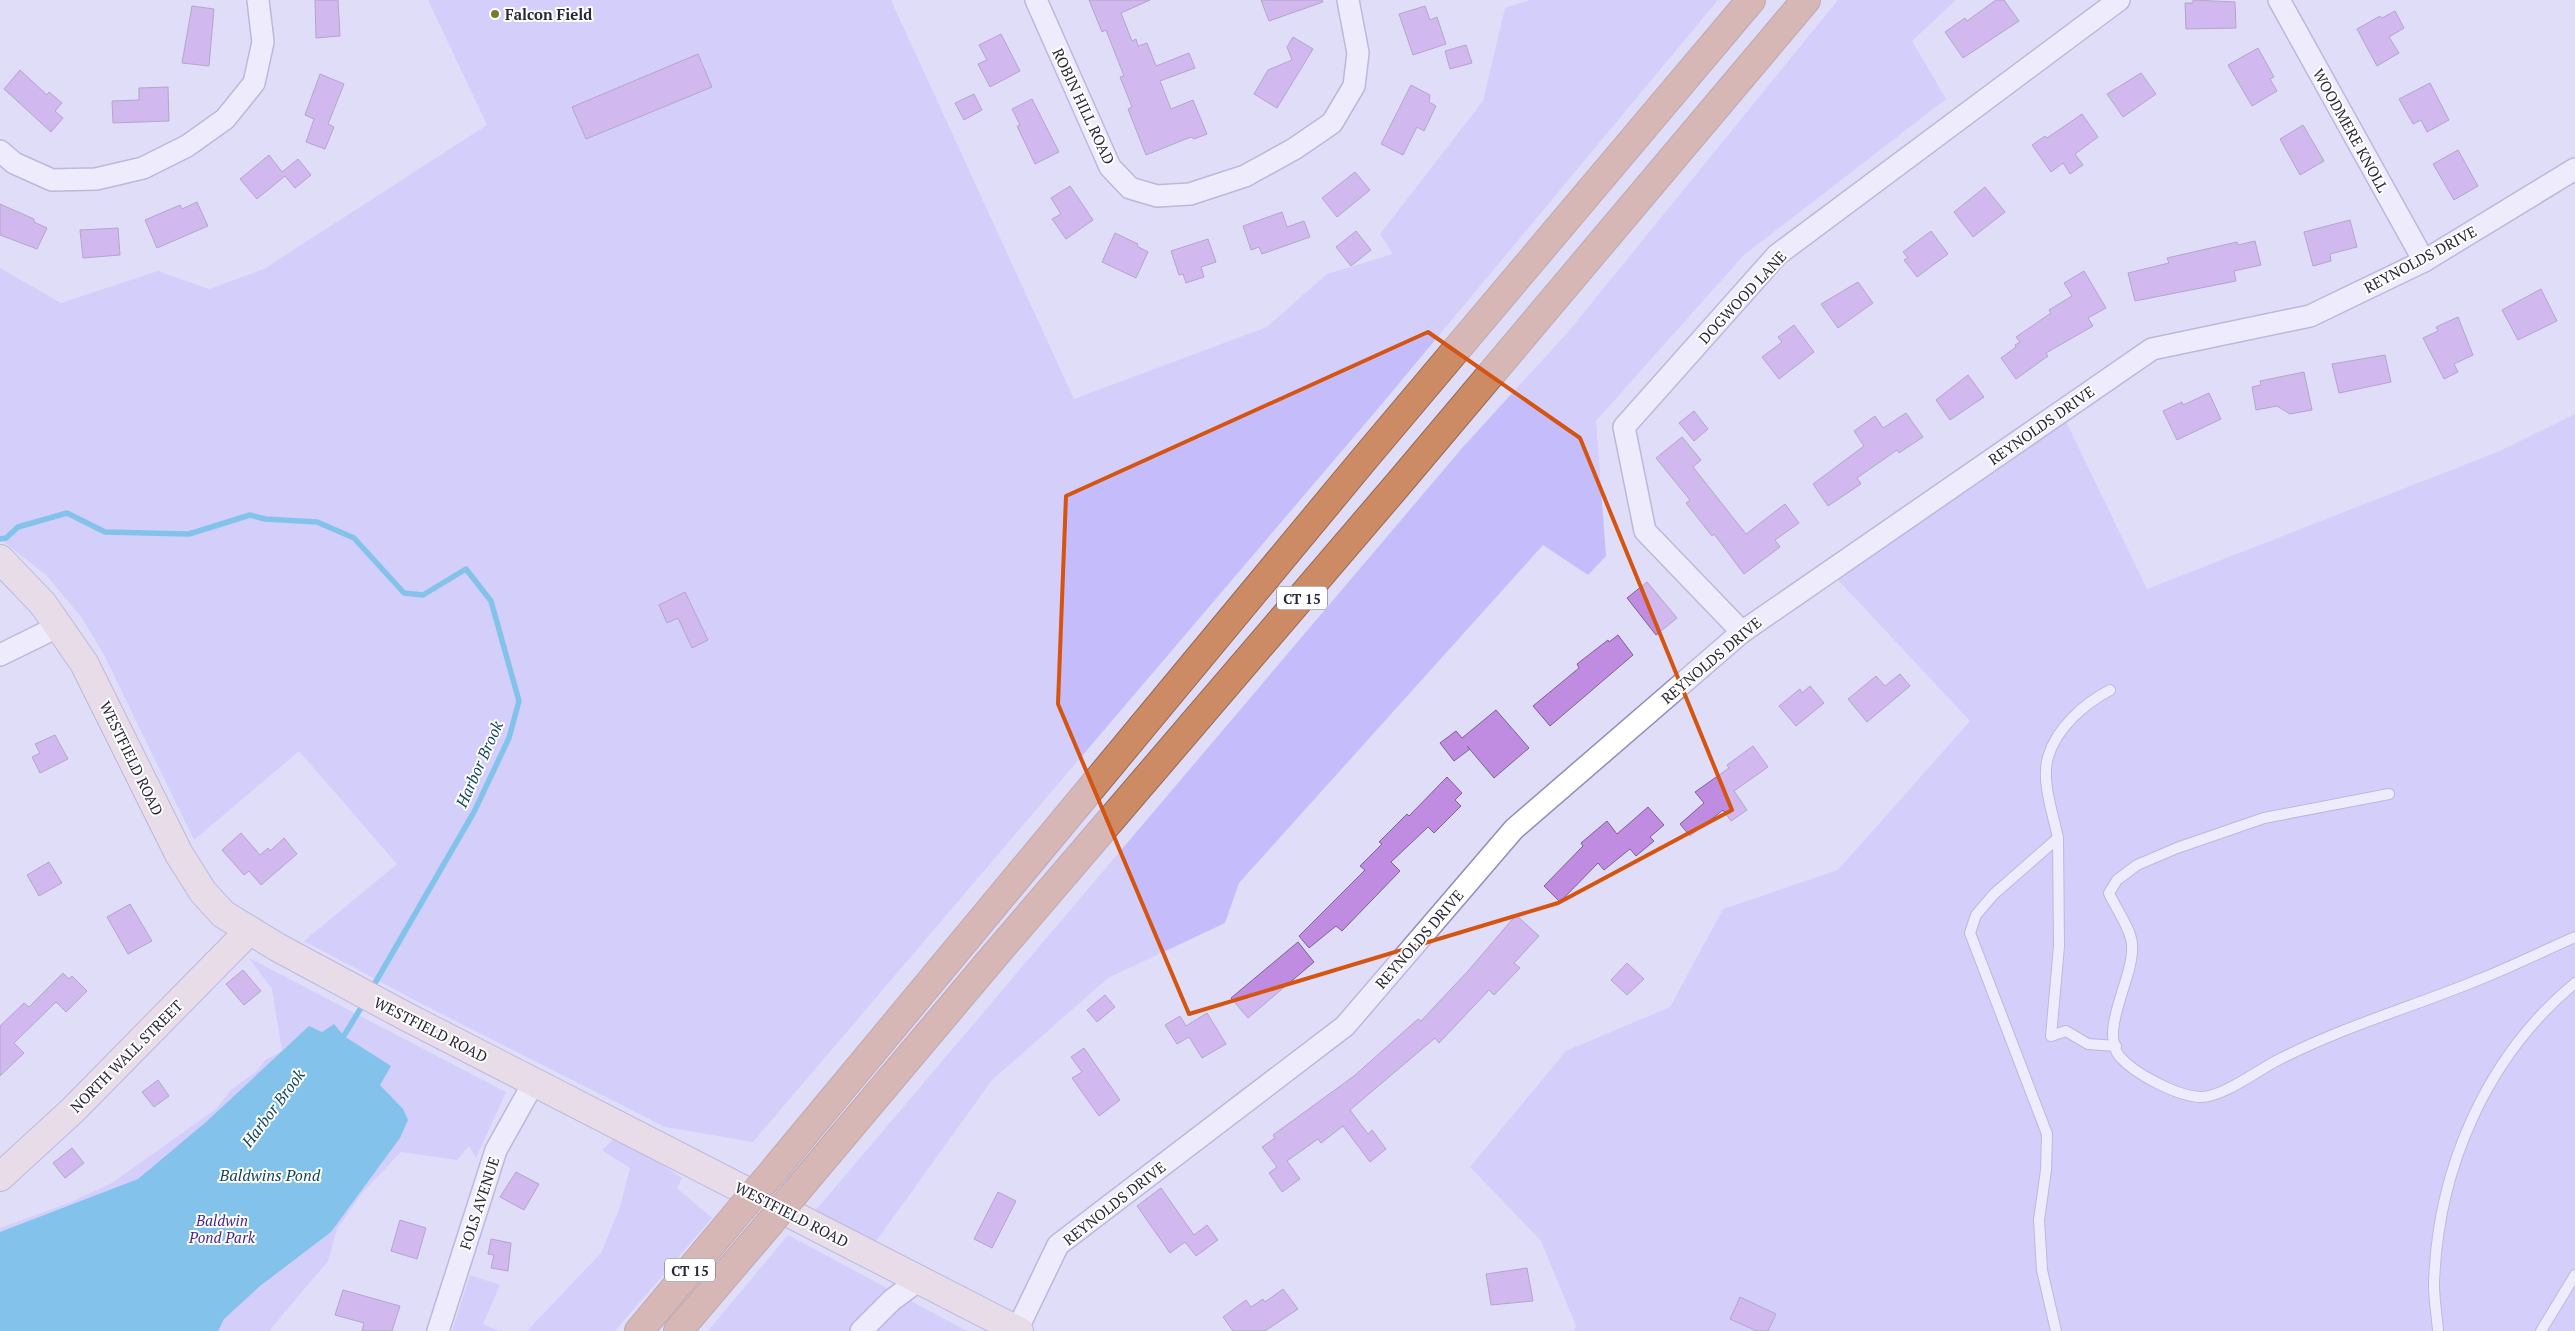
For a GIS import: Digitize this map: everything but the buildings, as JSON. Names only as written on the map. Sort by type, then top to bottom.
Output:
[{"type":"highway","name":"CT 15","points":[[639,1331],[1358,466],[1751,0]]},
{"type":"highway","name":"CT 15","points":[[678,1331],[990,961],[1400,482],[1806,0]]},
{"type":"street","points":[[0,151],[14,163],[52,180],[96,179],[143,168],[187,146],[225,119],[254,83],[263,42],[258,0]]},
{"type":"street","name":"ROBIN HILL ROAD","points":[[1036,0],[1110,167],[1130,188],[1157,196],[1190,194],[1245,176],[1294,149],[1332,123],[1354,86],[1358,53],[1348,0]]},
{"type":"street","name":"DOGWOOD LANE","points":[[1742,632],[1645,532],[1624,427],[1777,255],[2119,0]]},
{"type":"street","name":"WOODMERE KNOLL","points":[[2279,0],[2424,261]]},
{"type":"street","name":"REYNOLDS DRIVE","points":[[1018,1330],[1058,1245],[1344,1026],[1514,829],[1742,632],[2152,349],[2310,316],[2424,261],[2575,169]]},
{"type":"street","name":"WESTFIELD ROAD","points":[[1,560],[43,604],[84,663],[161,818],[193,877],[218,909],[249,931],[367,995],[1018,1330]]},
{"type":"street","points":[[0,655],[59,626]]},
{"type":"street","name":"NORTH WALL STREET","points":[[0,1177],[73,1110],[249,931]]},
{"type":"street","name":"FOLS AVENUE","points":[[438,1331],[496,1150],[534,1082]]},
{"type":"street","points":[[861,1331],[892,1300],[919,1280]]},
{"type":"lane","points":[[2110,690],[2089,701],[2064,728],[2048,757],[2047,784],[2058,838],[2059,946],[2051,1036],[2066,1031],[2088,1044],[2116,1046]]},
{"type":"lane","points":[[2389,794],[2328,808],[2264,818],[2177,848],[2137,865],[2117,880],[2109,893],[2119,916],[2130,930],[2132,945],[2131,967],[2111,1034],[2120,1056],[2156,1084],[2200,1097],[2239,1083],[2262,1068],[2304,1046],[2480,979],[2575,937]]},
{"type":"lane","points":[[2056,1331],[2042,1270],[2039,1220],[2046,1170],[2047,1134],[1970,933],[1976,915],[1994,894],[2058,838]]},
{"type":"lane","points":[[2438,1331],[2434,1288],[2436,1248],[2446,1193],[2460,1145],[2491,1081],[2512,1049],[2535,1021],[2575,983]]},
{"type":"lane","points":[[2541,1331],[2575,1275]]},
{"type":"highlighted area","points":[[1428,332],[1580,438],[1732,810],[1558,903],[1189,1014],[1058,704],[1066,496]]},
{"type":"green space","name":"Falcon Field","points":[[428,0],[891,0],[1074,399],[1267,327],[1327,274],[1393,254],[1380,234],[1483,101],[1505,8],[1530,0],[1718,0],[1381,405],[753,1142],[665,1127],[418,1002],[304,941],[397,864],[299,751],[194,840],[104,655],[82,618],[46,575],[0,539],[0,268],[61,303],[158,271],[209,289],[264,269],[487,125]]},
{"type":"green space","points":[[1838,0],[1956,0],[1912,41],[1946,99],[1744,255],[1596,421],[1606,556],[1588,575],[1543,545],[1239,883],[1225,923],[1108,978],[992,1080],[874,1244],[815,1211],[1463,447],[1568,332]]},
{"type":"green space","points":[[2059,407],[2147,589],[2500,451],[2575,414],[2575,1331],[1574,1331],[1576,1326],[1541,1241],[1470,1167],[1566,1051],[1670,1007],[1723,909],[1838,870],[1970,721],[1824,565]]},
{"type":"green space","name":"Baldwins Pond","points":[[249,958],[506,1092],[476,1158],[469,1146],[457,1160],[401,1152],[363,1192],[337,1229],[328,1261],[269,1331],[0,1331],[0,1228],[71,1202],[112,1183],[216,1109],[231,1090],[257,1071],[265,1060],[282,1051],[272,989]]},
{"type":"green space","points":[[618,1135],[682,1178],[677,1188],[712,1218],[615,1331],[527,1331],[601,1253],[620,1207],[630,1168],[602,1150]]},
{"type":"green space","points":[[788,1235],[967,1331],[708,1331]]},
{"type":"green space","points":[[470,1275],[500,1285],[483,1324],[499,1331],[452,1331]]},
{"type":"water","name":"Baldwins Pond","points":[[334,1024],[344,1036],[391,1066],[380,1085],[403,1109],[408,1120],[400,1138],[331,1232],[260,1286],[224,1319],[218,1331],[0,1331],[0,1232],[138,1179],[206,1122],[309,1026],[322,1032]]},
{"type":"waterway","name":"Harbor Brook","points":[[0,539],[6,538],[18,527],[67,513],[105,532],[189,534],[250,515],[265,519],[317,522],[354,538],[404,593],[423,595],[466,569],[491,601],[519,701],[509,738],[474,812],[371,990]]},
{"type":"waterway","name":"Harbor Brook","points":[[340,1042],[364,1003]]},
{"type":"place","name":"Falcon Field","points":[[495,14]]},
{"type":"park label","name":"Baldwin Pond Park","points":[[222,1228]]}]
